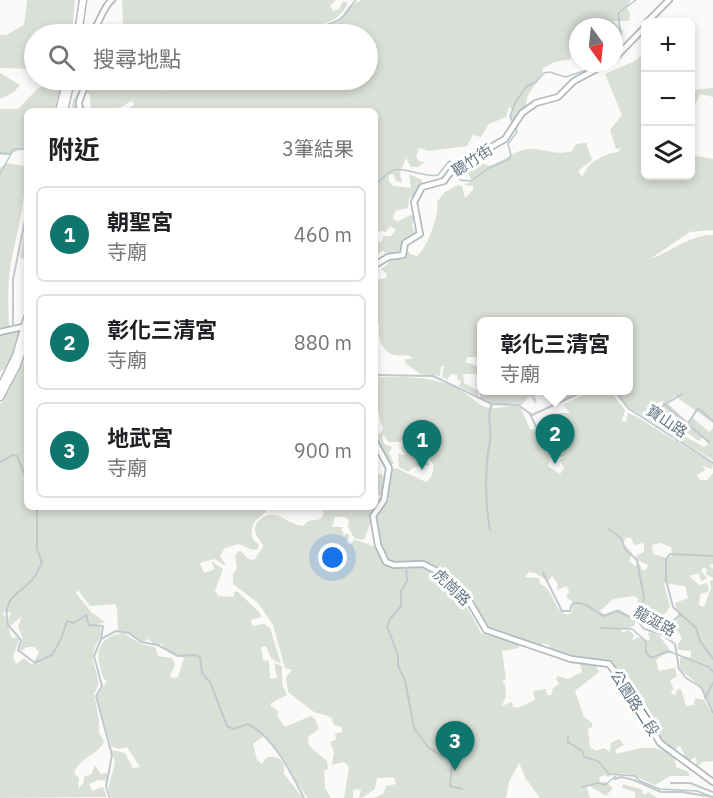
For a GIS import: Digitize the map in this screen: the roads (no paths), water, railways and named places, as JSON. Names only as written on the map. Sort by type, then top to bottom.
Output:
[{"type":"main road","points":[[81,24],[84,0]]},
{"type":"main road","points":[[96,24],[107,4],[112,0]]},
{"type":"main road","points":[[652,18],[669,0]]},
{"type":"main road","points":[[623,49],[641,29]]},
{"type":"main road","name":"聽竹街","points":[[378,263],[388,257],[403,255],[405,243],[420,234],[414,202],[422,187],[444,181],[453,169],[505,139],[522,113],[536,103],[558,97],[574,81],[591,72]]},
{"type":"main road","points":[[64,108],[68,90]]},
{"type":"main road","points":[[80,108],[79,102],[83,90]]},
{"type":"main road","points":[[0,332],[24,326]]},
{"type":"main road","points":[[22,349],[24,338]]},
{"type":"main road","points":[[0,394],[24,344]]},
{"type":"main road","name":"虎崗路","points":[[378,448],[389,468],[384,500],[378,510]]},
{"type":"main road","name":"虎崗路","points":[[378,510],[374,516],[378,545],[386,562],[406,565],[423,564],[437,571],[468,599],[486,630],[580,660]]},
{"type":"main road","name":"公園路二段","points":[[580,660],[609,664],[633,697],[660,743],[713,782]]},
{"type":"street","points":[[13,329],[13,279],[24,226]]},
{"type":"street","points":[[378,375],[433,376],[492,405],[518,405],[530,414],[544,443],[561,456]]},
{"type":"street","points":[[648,410],[653,412],[682,394]]},
{"type":"street","points":[[530,414],[575,395]]},
{"type":"street","name":"寶山路","points":[[618,395],[628,408],[713,463]]},
{"type":"street","points":[[664,404],[709,442]]},
{"type":"street","points":[[490,530],[486,472],[490,438],[488,416],[492,405]]},
{"type":"street","points":[[677,441],[698,408],[713,421]]},
{"type":"street","points":[[0,462],[13,455],[17,456],[24,473]]},
{"type":"street","points":[[36,510],[35,514],[39,526],[37,549],[42,563],[35,577],[13,594],[7,611],[8,625],[21,640],[16,648],[35,663],[48,658],[61,639],[67,621],[74,623],[86,615],[89,625],[103,626],[101,639],[94,656],[102,686],[96,696],[112,755],[106,787],[110,798]]},
{"type":"street","points":[[609,529],[621,538],[625,549],[638,560],[644,598],[640,623]]},
{"type":"street","points":[[713,556],[668,556],[667,584],[673,607],[696,628],[700,641],[713,659]]},
{"type":"street","points":[[406,565],[406,580],[401,591],[401,606],[388,623],[390,637],[398,655],[398,666],[404,676],[414,728],[429,748],[450,761],[452,766],[450,786],[462,789]]},
{"type":"street","name":"龍涎路","points":[[543,573],[562,611],[570,611],[572,604],[579,603],[603,616],[617,611],[675,644],[679,669],[686,678],[701,687],[713,713]]},
{"type":"street","points":[[664,636],[669,624],[680,615]]},
{"type":"street","points":[[101,639],[116,631],[129,633],[141,642],[158,645],[178,657],[194,655],[200,657],[202,673],[210,682],[227,726],[234,729],[248,724],[259,730],[285,762],[290,776],[304,798]]},
{"type":"street","points":[[705,698],[713,683]]},
{"type":"street","points":[[615,779],[621,777],[634,780],[661,792],[713,797]]},
{"type":"street","points":[[671,783],[690,783],[713,792]]},
{"type":"street","points":[[691,794],[692,798]]},
{"type":"waterway","points":[[94,24],[108,0]]},
{"type":"waterway","points":[[330,24],[345,15],[356,0]]},
{"type":"waterway","points":[[619,18],[618,13],[636,0]]},
{"type":"waterway","points":[[513,124],[510,116],[516,101],[527,86],[536,82],[544,73],[550,72],[565,77],[581,72]]},
{"type":"waterway","points":[[83,96],[86,90]]},
{"type":"waterway","points":[[378,182],[387,174],[398,169],[438,175],[449,161],[453,163],[460,180],[471,181],[489,168],[509,159],[511,155],[508,144],[517,132],[516,128]]},
{"type":"waterway","points":[[0,153],[10,154],[14,149],[24,149]]},
{"type":"waterway","points":[[0,174],[11,154]]},
{"type":"waterway","points":[[600,628],[632,629],[646,641],[646,652],[651,658],[668,651],[709,667],[713,672]]},
{"type":"waterway","points":[[568,736],[568,742],[582,751],[584,757],[598,761],[609,774],[635,776],[640,781],[660,789],[697,791],[713,797]]},
{"type":"waterway","points":[[582,787],[598,783],[605,785],[616,776]]},
{"type":"place","name":"彰化三清宮","points":[[555,464]]},
{"type":"place","name":"朝聖宮","points":[[422,470]]},
{"type":"place","name":"地武宮","points":[[455,771]]}]
